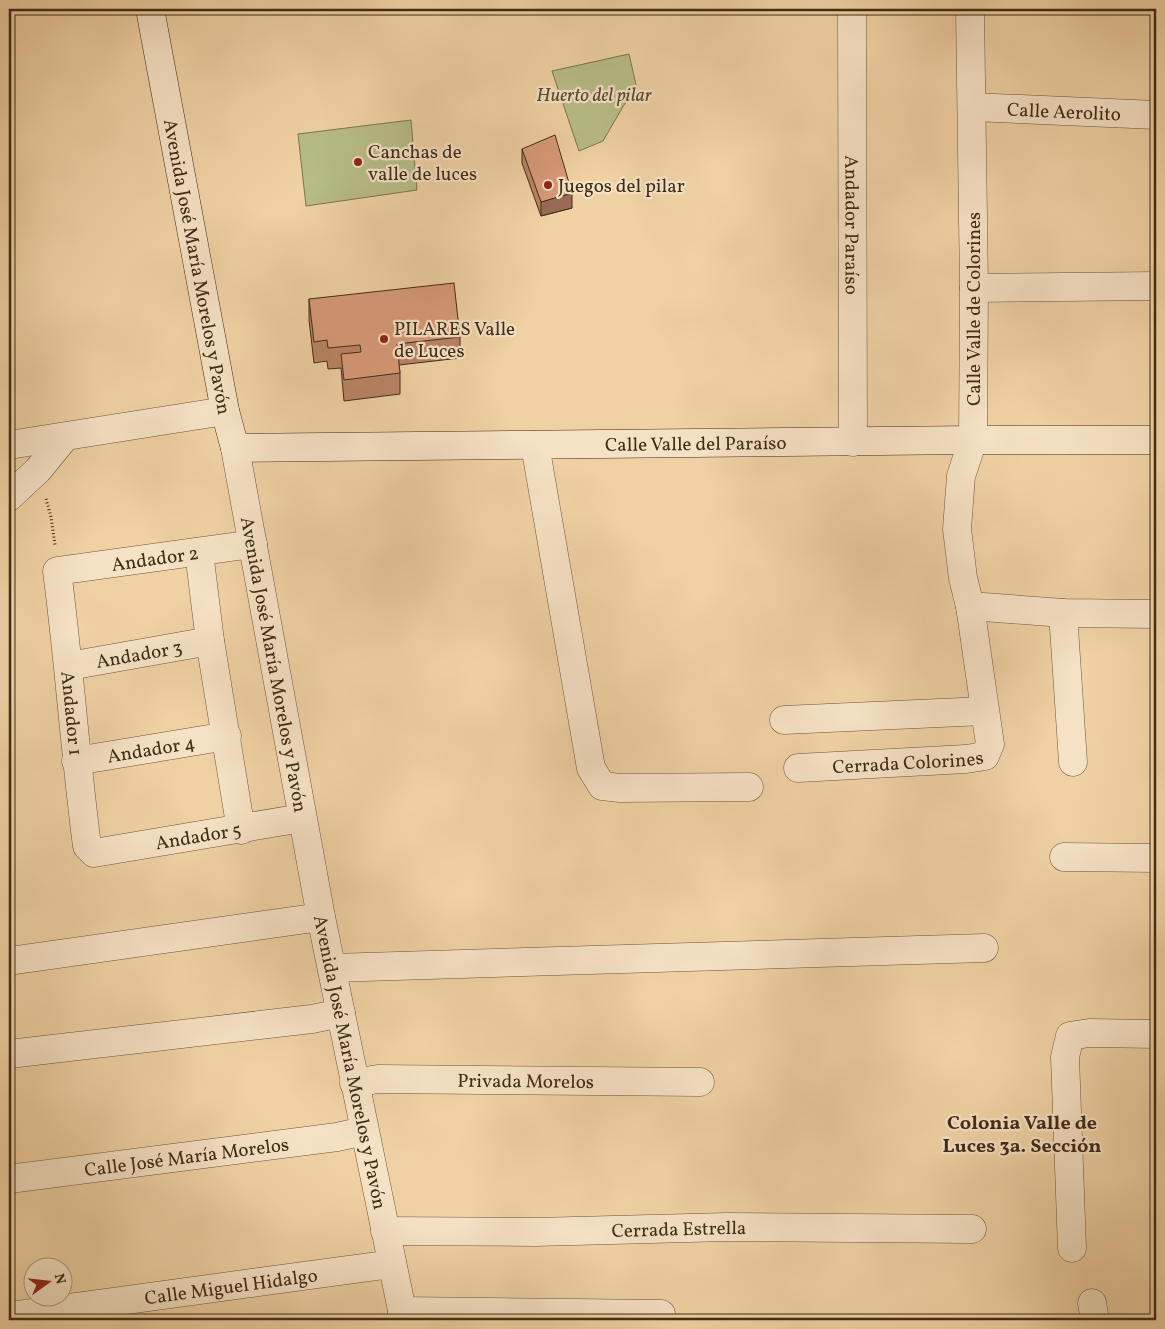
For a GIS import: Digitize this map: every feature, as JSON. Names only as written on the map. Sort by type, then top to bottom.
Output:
[{"type":"street","name":"Avenida José María Morelos y Pavón","points":[[150,9],[225,411],[235,448],[321,917],[403,1316]]},
{"type":"street","name":"Andador Paraíso","points":[[852,9],[853,442]]},
{"type":"street","name":"Calle Valle de Colorines","points":[[970,9],[973,107],[973,440],[960,476],[957,529],[962,578],[970,606]]},
{"type":"street","name":"Calle Aerolito","points":[[973,107],[1156,115]]},
{"type":"street","points":[[974,288],[1156,286]]},
{"type":"street","points":[[9,445],[225,411]]},
{"type":"street","points":[[9,497],[38,470],[65,437]]},
{"type":"street","name":"Calle Valle del Paraíso","points":[[235,448],[973,440],[1156,440]]},
{"type":"street","points":[[535,445],[591,768],[602,786],[620,788],[749,787]]},
{"type":"street","name":"Andador 2","points":[[58,571],[253,544]]},
{"type":"street","points":[[199,552],[210,641],[241,830]]},
{"type":"street","name":"Andador 1","points":[[58,571],[69,666],[76,761],[87,846],[94,853]]},
{"type":"street","points":[[970,606],[1063,614],[1156,614]]},
{"type":"street","name":"Cerrada Colorines","points":[[798,768],[985,756],[990,744],[970,606]]},
{"type":"street","points":[[1063,614],[1073,762]]},
{"type":"street","name":"Andador 3","points":[[69,666],[210,641]]},
{"type":"street","points":[[784,720],[984,711]]},
{"type":"street","name":"Andador 4","points":[[76,761],[227,736]]},
{"type":"street","name":"Andador 5","points":[[94,853],[241,830],[302,818]]},
{"type":"street","points":[[1064,857],[1156,858]]},
{"type":"street","points":[[9,962],[321,917]]},
{"type":"street","points":[[332,968],[984,948]]},
{"type":"street","points":[[9,1054],[312,1019],[341,1013]]},
{"type":"street","points":[[1072,1248],[1066,1057],[1070,1036],[1089,1032],[1156,1034]]},
{"type":"street","name":"Privada Morelos","points":[[354,1083],[378,1079],[700,1082]]},
{"type":"street","name":"Calle José María Morelos","points":[[9,1179],[337,1137],[364,1131]]},
{"type":"street","name":"Cerrada Estrella","points":[[386,1231],[536,1232],[727,1227],[972,1229]]},
{"type":"street","name":"Calle Miguel Hidalgo","points":[[9,1316],[392,1264]]},
{"type":"street","points":[[403,1316],[662,1314]]},
{"type":"green space","name":"Huerto del pilar","points":[[629,54],[637,89],[624,105],[603,141],[579,151],[552,71]]},
{"type":"green space","name":"Canchas de valle de luces","points":[[411,120],[417,190],[306,206],[298,134]]},
{"type":"building","name":"Juegos del pilar","points":[[555,135],[572,193],[541,202],[522,149]]},
{"type":"building","name":"PILARES Valle de Luces","points":[[454,283],[460,337],[397,344],[400,373],[344,380],[341,354],[361,352],[360,345],[328,348],[327,340],[314,342],[309,299]]},
{"type":"place","name":"Canchas de valle de luces","points":[[358,162]]},
{"type":"place","name":"Juegos del pilar","points":[[548,185]]},
{"type":"place","name":"PILARES Valle de Luces","points":[[384,339]]},
{"type":"district","name":"Colonia Valle de Luces 3a. Sección","points":[[1022,1134]]}]
